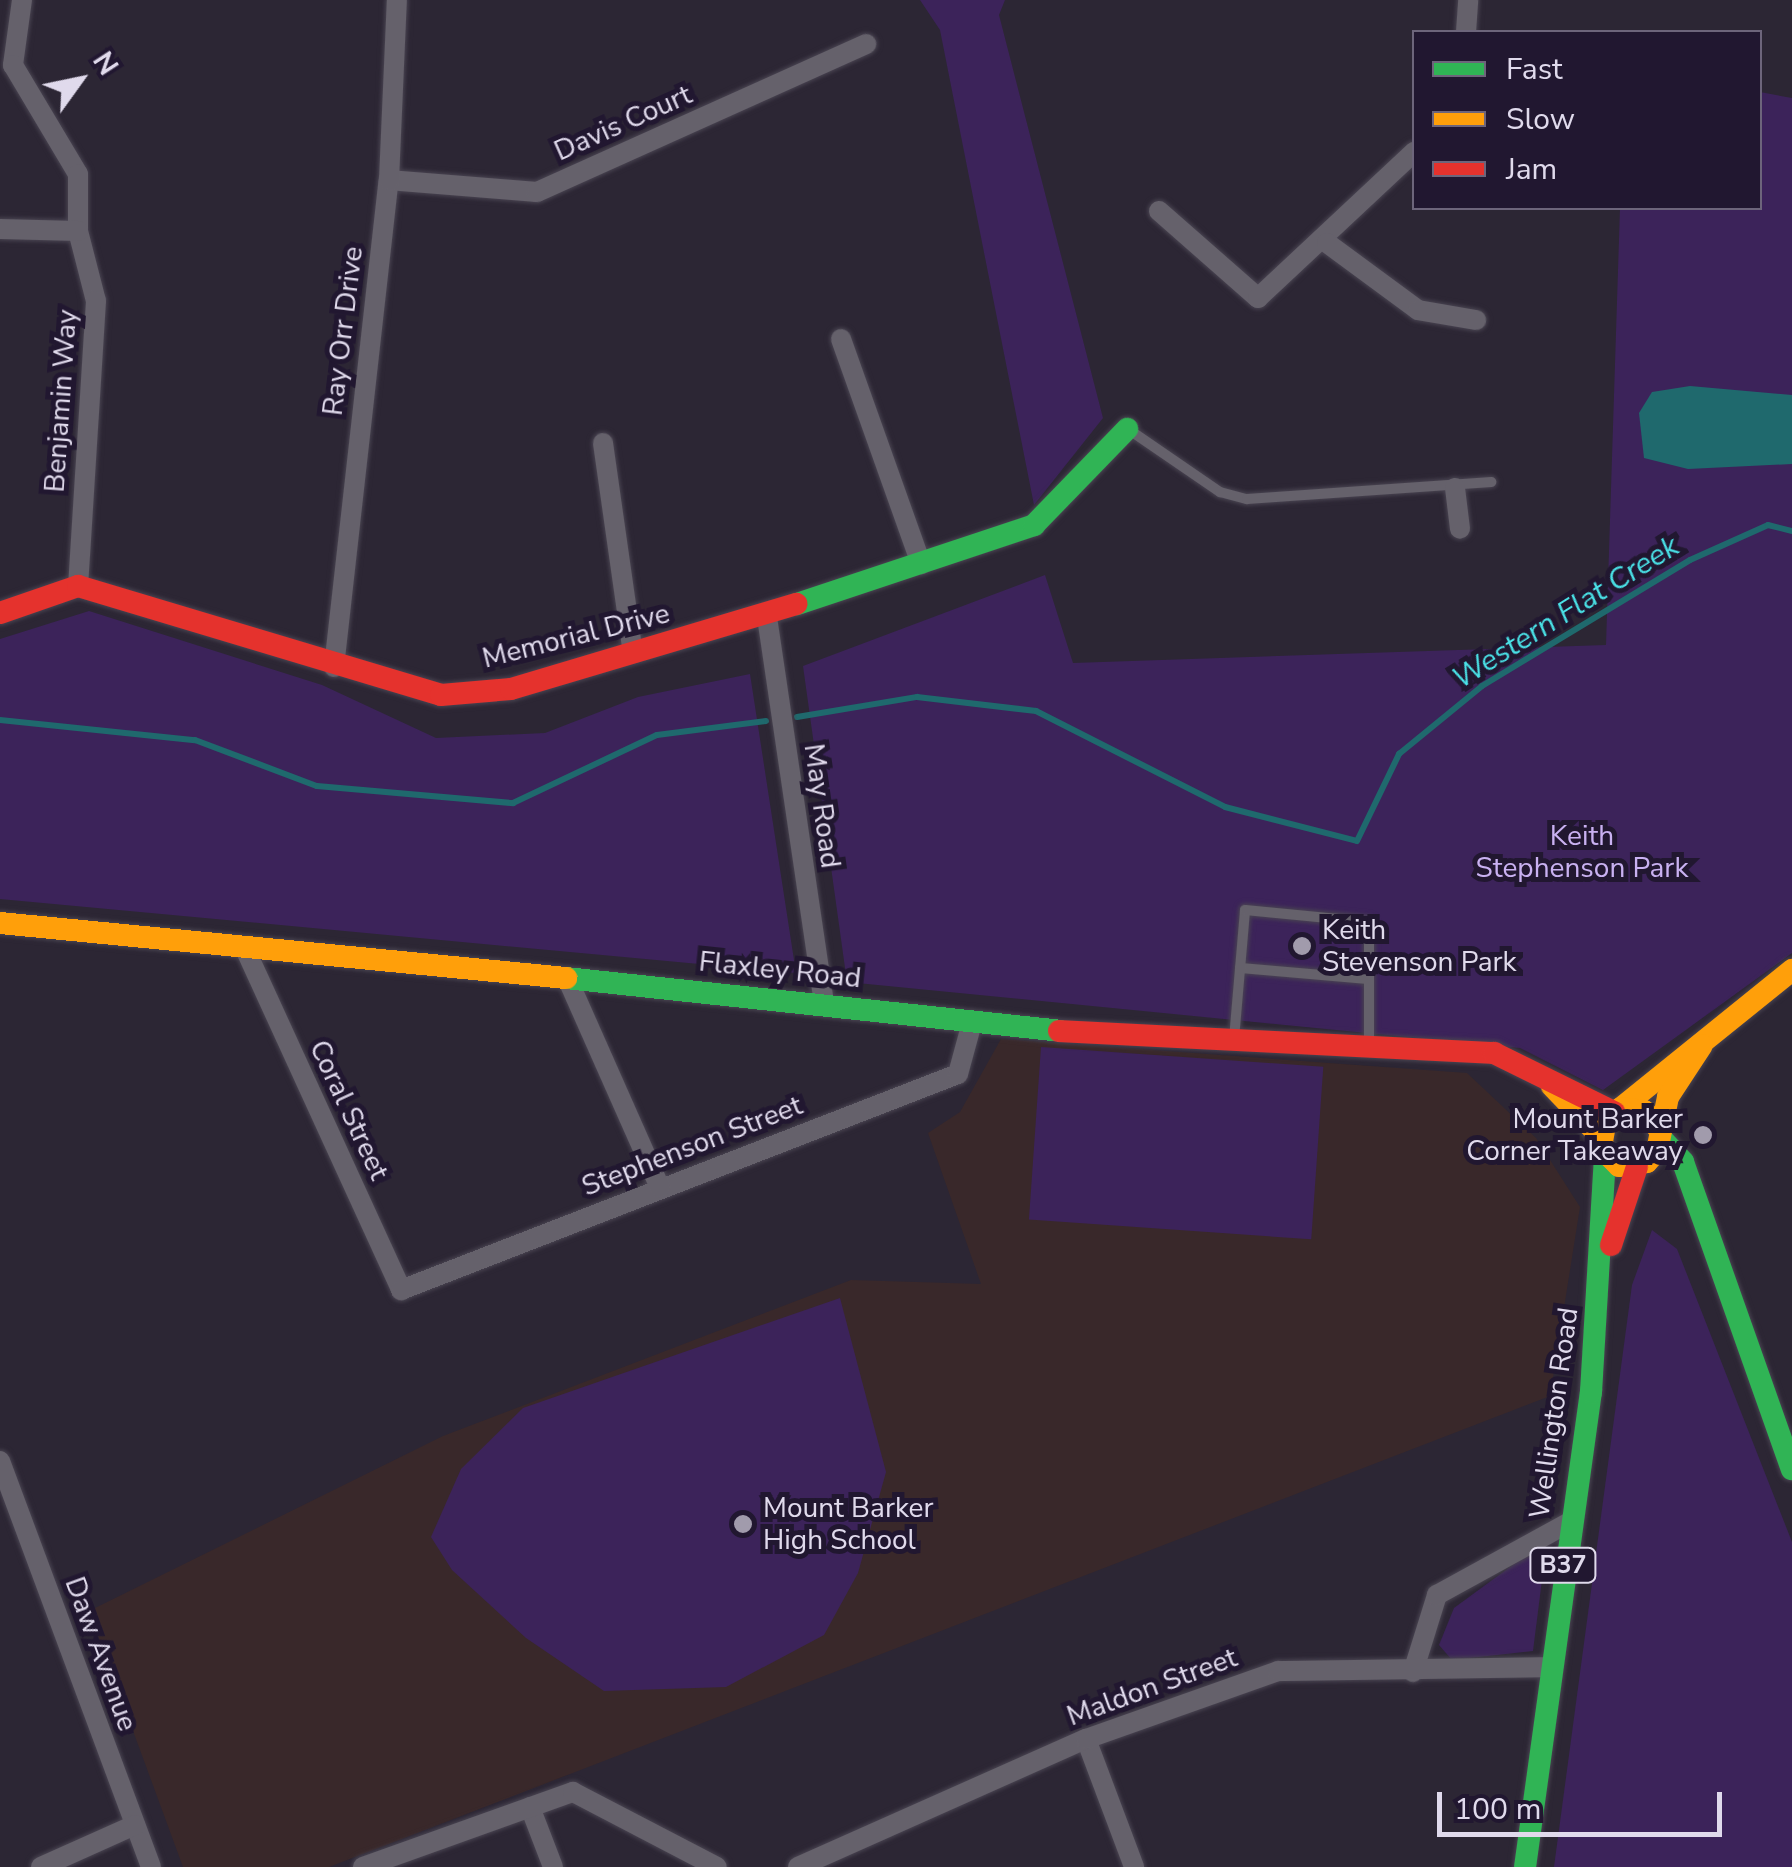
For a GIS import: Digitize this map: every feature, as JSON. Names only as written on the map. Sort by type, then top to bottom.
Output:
[{"type":"main road","name":"Memorial Drive","points":[[78,586],[334,668],[441,695],[511,690],[766,616],[1034,525],[1127,428]]},
{"type":"main road","points":[[0,613],[78,586]]},
{"type":"main road","name":"Flaxley Road","points":[[0,923],[247,953],[824,1002],[971,1026],[1494,1053],[1618,1110],[1644,1111],[1659,1132]]},
{"type":"main road","name":"B37","points":[[1602,1145],[1618,1110],[1792,970]]},
{"type":"main road","name":"B37","points":[[1642,1165],[1702,1045]]},
{"type":"main road","name":"Flaxley Road","points":[[1548,1080],[1602,1145]]},
{"type":"main road","points":[[1659,1132],[1683,1162],[1792,1469]]},
{"type":"main road","points":[[1602,1145],[1693,1196]]},
{"type":"main road","name":"Wellington Road","points":[[1525,1867],[1604,1264],[1602,1145]]},
{"type":"main road","name":"Wellington Road","points":[[1604,1264],[1642,1165]]},
{"type":"street","name":"Benjamin Way","points":[[22,0],[13,65],[78,174],[78,232],[96,301],[78,586]]},
{"type":"street","name":"Ray Orr Drive","points":[[334,668],[390,180],[397,0]]},
{"type":"street","points":[[1466,30],[1468,0]]},
{"type":"street","name":"Davis Court","points":[[390,180],[536,192],[866,44]]},
{"type":"street","points":[[1159,211],[1258,298],[1327,243],[1412,154]]},
{"type":"street","points":[[0,228],[78,232]]},
{"type":"street","points":[[1327,243],[1418,310],[1476,320]]},
{"type":"street","points":[[841,340],[921,564]]},
{"type":"street","points":[[603,443],[633,653]]},
{"type":"street","points":[[1455,488],[1460,529]]},
{"type":"street","name":"May Road","points":[[766,616],[824,1002]]},
{"type":"street","name":"Coral Street","points":[[247,953],[401,1290]]},
{"type":"street","points":[[568,980],[660,1188]]},
{"type":"street","name":"Stephenson Street","points":[[401,1290],[958,1074],[971,1026]]},
{"type":"street","name":"Daw Avenue","points":[[0,1461],[9,1512],[151,1867]]},
{"type":"street","points":[[1413,1672],[1438,1594],[1570,1522]]},
{"type":"street","name":"Maldon Street","points":[[798,1867],[1086,1739],[1278,1671],[1549,1667]]},
{"type":"street","points":[[1086,1739],[1134,1867]]},
{"type":"street","points":[[363,1867],[573,1792],[717,1867]]},
{"type":"street","points":[[530,1807],[553,1867]]},
{"type":"street","points":[[41,1867],[135,1825]]},
{"type":"lane","points":[[1127,428],[1220,492],[1247,499],[1455,488],[1492,482]]},
{"type":"lane","points":[[1234,1040],[1245,910],[1370,922],[1368,1046]]},
{"type":"lane","points":[[1240,968],[1369,979]]},
{"type":"shaded area","points":[[1690,386],[1792,395],[1792,464],[1688,469],[1644,458],[1639,413],[1652,392]]},
{"type":"shaded area","name":"Mount Barker High School","points":[[1001,1039],[1467,1073],[1536,1138],[1580,1207],[1550,1396],[329,1867],[183,1867],[89,1611],[443,1436],[851,1280],[981,1284],[928,1133],[960,1112]]},
{"type":"green space","points":[[920,0],[1005,0],[999,15],[1103,418],[1034,505],[940,30]]},
{"type":"green space","name":"Keith Stephenson Park","points":[[1762,92],[1792,98],[1792,953],[1603,1090],[1520,1048],[847,982],[803,666],[1045,575],[1073,663],[1606,645],[1620,210],[1762,210]]},
{"type":"green space","points":[[89,611],[322,685],[436,738],[545,733],[638,697],[750,674],[796,973],[0,899],[0,639]]},
{"type":"green space","points":[[1041,1047],[1323,1067],[1311,1239],[1029,1220]]},
{"type":"green space","points":[[1652,1230],[1677,1249],[1792,1542],[1792,1867],[1554,1867],[1632,1285]]},
{"type":"green space","points":[[840,1298],[886,1472],[858,1573],[824,1635],[726,1687],[604,1691],[526,1638],[452,1570],[431,1537],[461,1469],[523,1408]]},
{"type":"green space","points":[[1547,1540],[1533,1651],[1452,1660],[1439,1645],[1454,1608]]},
{"type":"waterway","name":"Western Flat Creek","points":[[797,717],[917,697],[1036,711],[1225,807],[1357,841],[1399,754],[1482,686],[1690,560],[1768,525],[1792,531]]},
{"type":"waterway","name":"Western Flat Creek","points":[[0,720],[195,740],[317,786],[513,803],[657,735],[766,721]]},
{"type":"traffic: fast","points":[[797,604],[1034,525],[1127,429]]},
{"type":"traffic: fast","points":[[566,978],[1059,1031]]},
{"type":"traffic: fast","points":[[1660,1137],[1683,1162],[1792,1469]]},
{"type":"traffic: fast","points":[[1525,1867],[1591,1392],[1605,1155]]},
{"type":"traffic: slow","points":[[0,923],[566,978]]},
{"type":"traffic: slow","points":[[1621,1108],[1792,970]]},
{"type":"traffic: slow","points":[[1658,1128],[1644,1111],[1621,1108],[1606,1119],[1601,1148],[1619,1166],[1647,1162],[1657,1151],[1668,1097],[1702,1045]]},
{"type":"traffic: slow","points":[[1552,1086],[1599,1135]]},
{"type":"traffic: jam","points":[[0,613],[78,586],[441,695],[511,689],[797,604]]},
{"type":"traffic: jam","points":[[1059,1031],[1494,1053],[1614,1112]]},
{"type":"traffic: jam","points":[[1611,1245],[1637,1167]]},
{"type":"place","name":"Keith Stevenson Park","points":[[1302,946]]},
{"type":"place","name":"Mount Barker Corner Takeaway","points":[[1703,1135]]},
{"type":"place","name":"Mount Barker High School","points":[[743,1524]]}]
